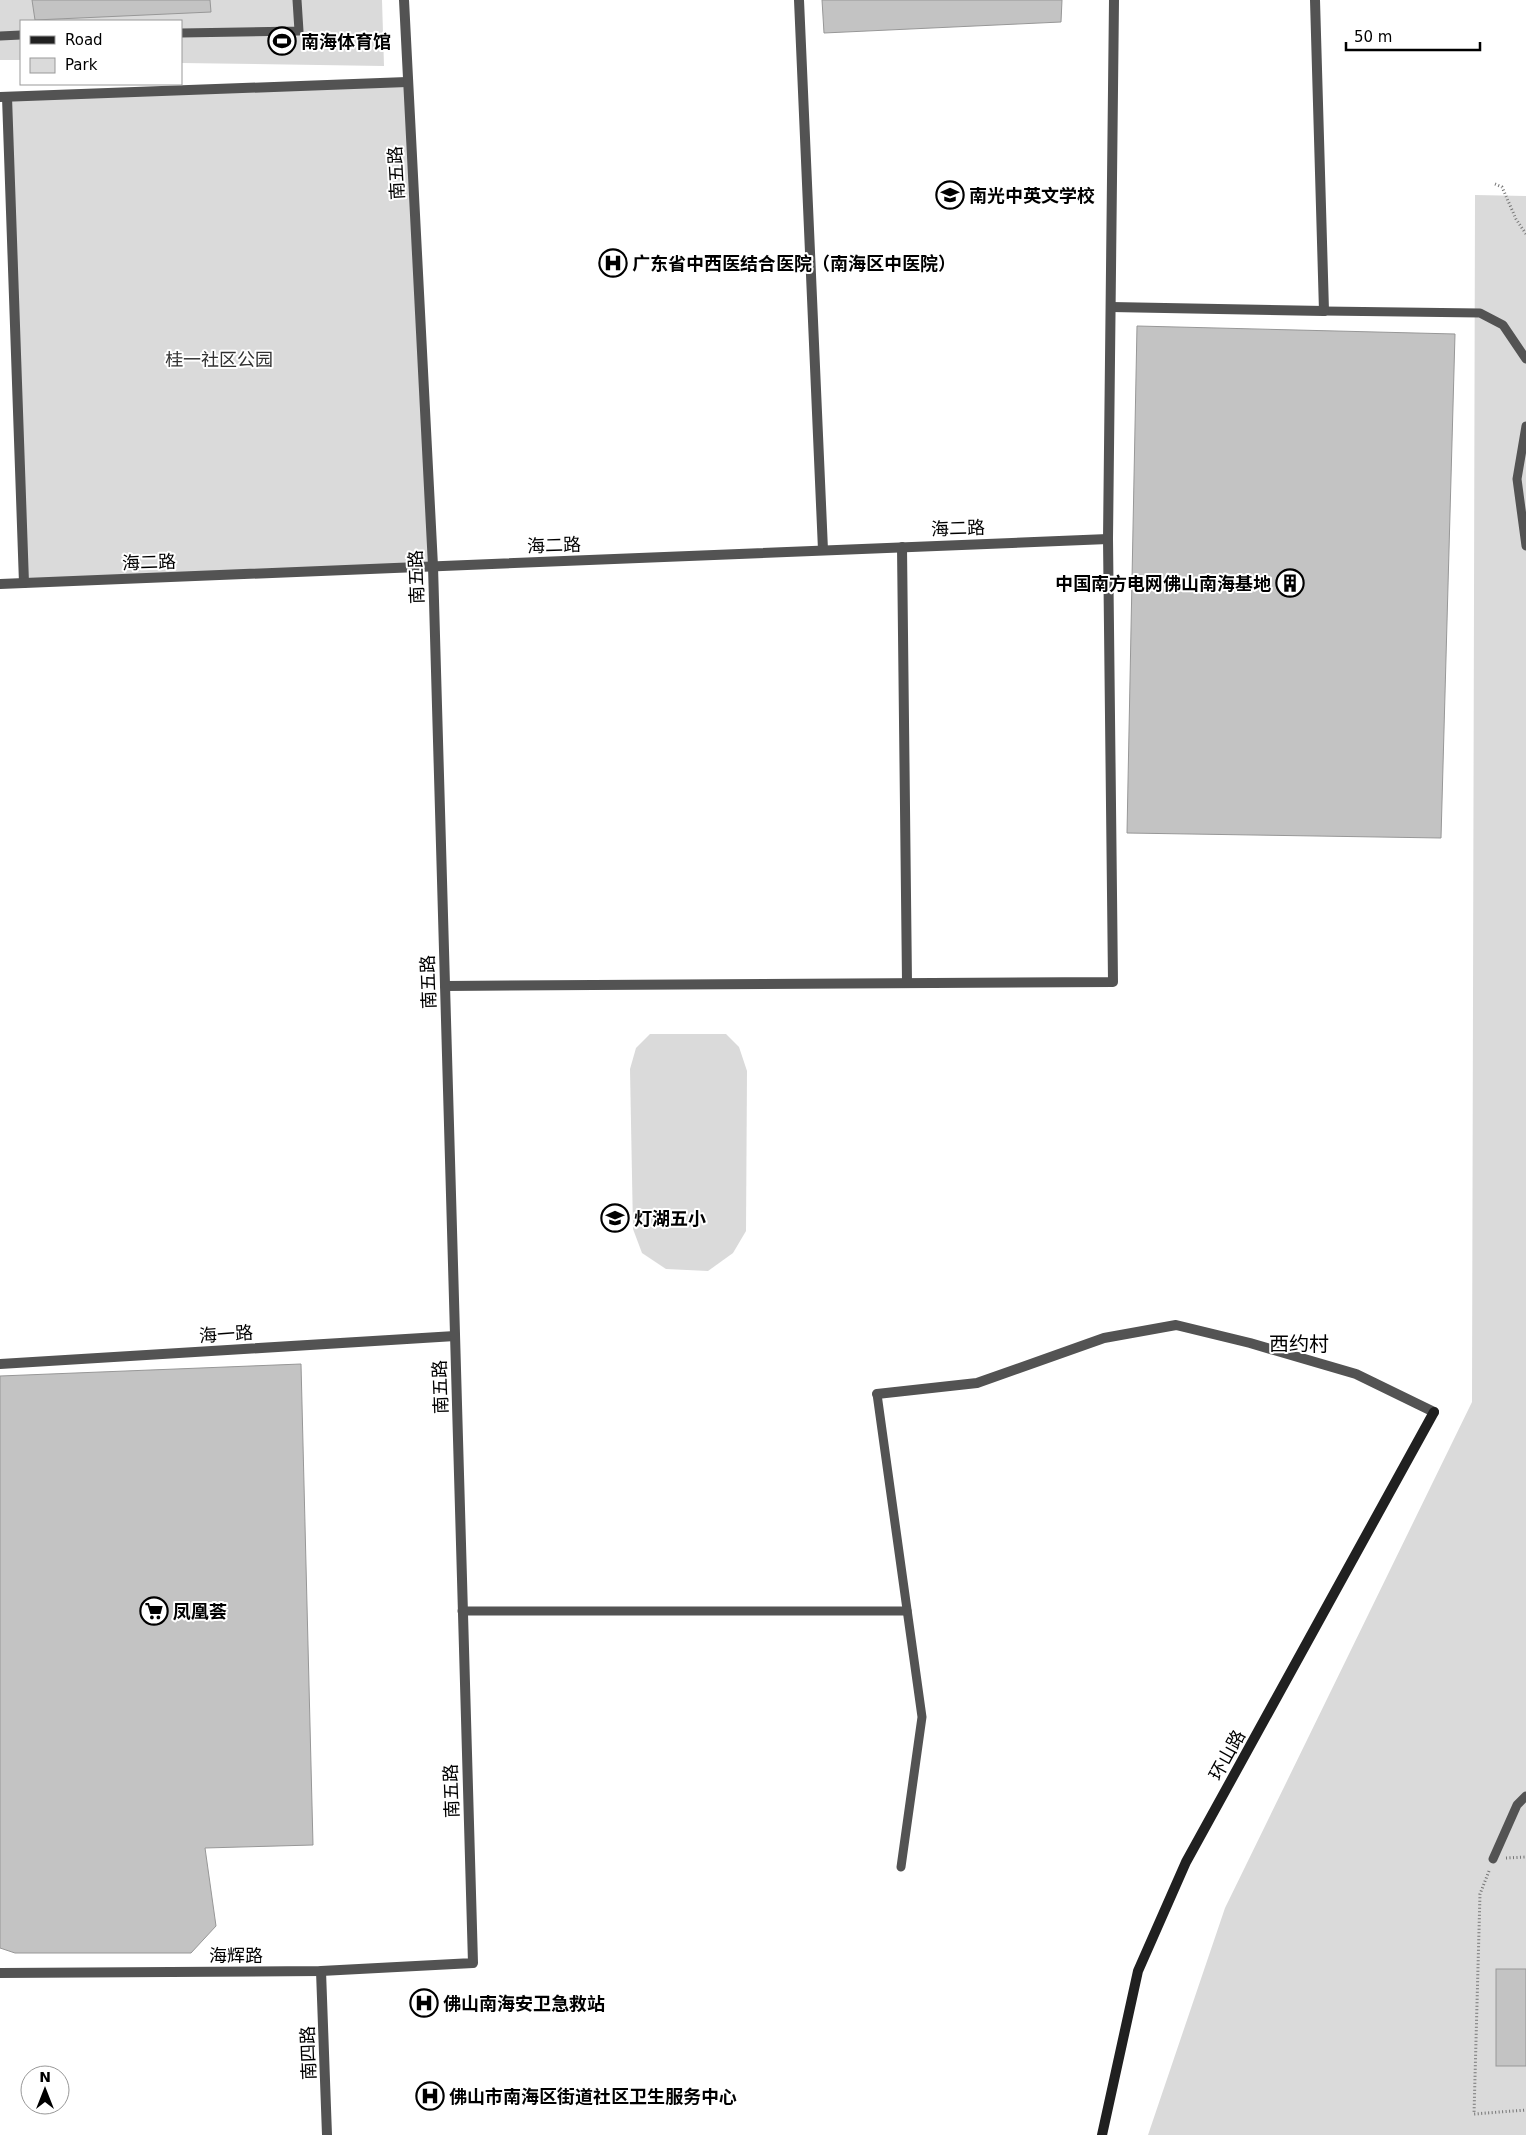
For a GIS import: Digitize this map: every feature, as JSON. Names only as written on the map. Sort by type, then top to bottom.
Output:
[{"type":"main road","name":"环山路","points":[[1102,2135],[1138,1971],[1186,1862],[1434,1412]]},
{"type":"street","name":"南五路","points":[[404,0],[432,566],[473,1963]]},
{"type":"street","points":[[799,0],[823,550]]},
{"type":"street","points":[[445,986],[1113,982],[1108,538],[1114,0]]},
{"type":"street","points":[[1111,308],[1324,311],[1315,0]]},
{"type":"street","points":[[24,583],[4,97],[407,82]]},
{"type":"street","name":"海二路","points":[[0,584],[1108,538]]},
{"type":"street","points":[[902,547],[907,982]]},
{"type":"street","points":[[877,1394],[977,1383],[1104,1338],[1176,1325],[1250,1343],[1356,1374],[1434,1412]]},
{"type":"street","name":"海一路","points":[[0,1364],[455,1336]]},
{"type":"street","name":"海辉路","points":[[0,1973],[320,1971],[473,1963]]},
{"type":"street","name":"南四路","points":[[320,1971],[327,2135]]},
{"type":"lane","points":[[182,33],[298,31],[297,0]]},
{"type":"lane","points":[[0,36],[20,36]]},
{"type":"lane","points":[[1324,311],[1480,312],[1503,325],[1526,358]]},
{"type":"lane","points":[[1526,426],[1517,479],[1526,546]]},
{"type":"lane","points":[[877,1394],[922,1717],[900,1866]]},
{"type":"lane","points":[[462,1611],[907,1611]]},
{"type":"lane","points":[[1493,1858],[1517,1805],[1526,1796]]},
{"type":"path","points":[[1495,184],[1502,187],[1516,219],[1526,234]]},
{"type":"path","points":[[1526,1857],[1493,1858],[1480,1894],[1474,2114],[1526,2110]]},
{"type":"green space","name":"南海体育馆","points":[[0,0],[382,0],[384,66],[182,63],[182,20],[20,20],[20,60],[0,60]]},
{"type":"green space","name":"桂一社区公园","points":[[407,82],[433,566],[24,583],[7,97]]},
{"type":"green space","points":[[1475,195],[1526,196],[1526,2135],[1148,2135],[1225,1908],[1472,1402]]},
{"type":"green space","points":[[650,1034],[726,1034],[739,1047],[747,1071],[746,1231],[733,1253],[708,1271],[666,1269],[642,1253],[633,1229],[630,1069],[636,1048]]},
{"type":"building","name":"南海体育馆","points":[[32,0],[210,0],[211,12],[35,20]]},
{"type":"building","points":[[822,0],[1062,0],[1061,22],[824,33]]},
{"type":"building","name":"中国南方电网佛山南海基地","points":[[1137,326],[1455,334],[1441,838],[1127,833]]},
{"type":"building","name":"凤凰荟","points":[[301,1364],[313,1845],[205,1848],[216,1926],[191,1953],[15,1953],[0,1948],[0,1376]]},
{"type":"building","points":[[1496,1969],[1526,1969],[1526,2066],[1496,2066]]},
{"type":"place","name":"南海体育馆","points":[[282,41]]},
{"type":"place","name":"南光中英文学校","points":[[950,195]]},
{"type":"place","name":"广东省中西医结合医院（南海区中医院）","points":[[613,263]]},
{"type":"place","name":"中国南方电网佛山南海基地","points":[[1290,583]]},
{"type":"place","name":"灯湖五小","points":[[615,1218]]},
{"type":"place","name":"凤凰荟","points":[[154,1611]]},
{"type":"place","name":"佛山南海安卫急救站","points":[[424,2003]]},
{"type":"place","name":"佛山市南海区街道社区卫生服务中心","points":[[430,2096]]},
{"type":"district","name":"西约村","points":[[1299,1344]]}]
